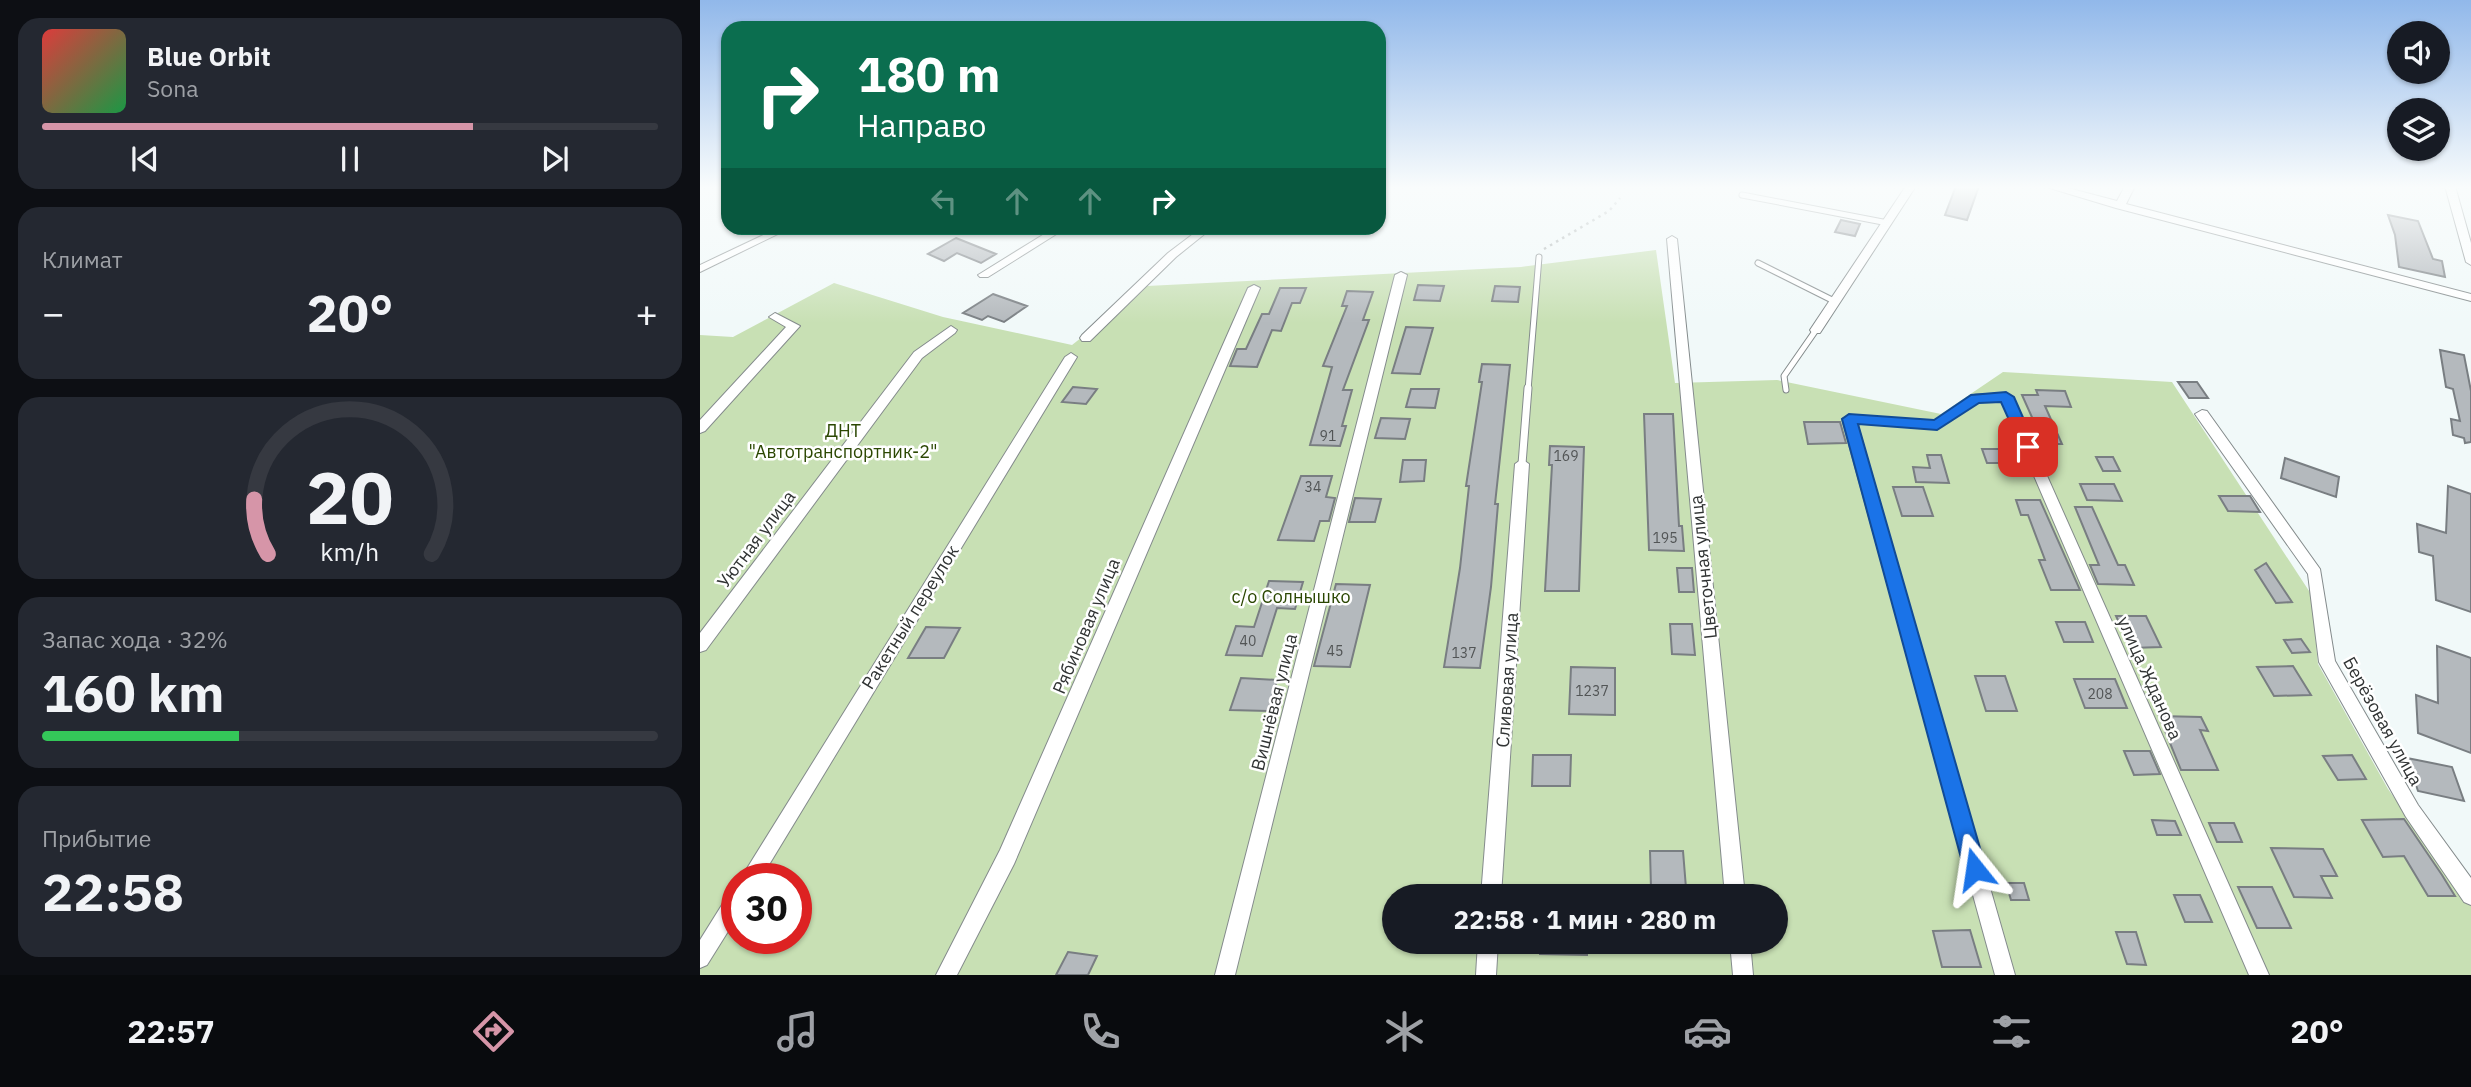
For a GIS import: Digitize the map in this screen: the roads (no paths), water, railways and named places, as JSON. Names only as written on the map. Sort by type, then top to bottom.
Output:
[{"type":"street","points":[[1816,330],[1882,232]]},
{"type":"street","points":[[2217,232],[2471,298]]},
{"type":"street","points":[[2463,232],[2471,262]]},
{"type":"street","points":[[700,268],[770,235]]},
{"type":"street","points":[[984,275],[1050,235]]},
{"type":"street","points":[[1086,338],[1171,255],[1198,235]]},
{"type":"street","name":"Цветочная улица","points":[[1672,239],[1734,884]]},
{"type":"street","name":"Вишнёвая улица","points":[[1225,975],[1401,275]]},
{"type":"street","name":"Рябиновая улица","points":[[946,975],[1007,857],[1254,288]]},
{"type":"street","points":[[700,428],[794,326],[775,317]]},
{"type":"street","name":"Уютная улица","points":[[700,645],[918,355],[951,330]]},
{"type":"street","name":"Ракетный переулок","points":[[759,863],[1071,357]]},
{"type":"street","name":"улица Жданова","points":[[2006,397],[2259,975]]},
{"type":"street","name":"Берёзовая улица","points":[[2202,414],[2315,573],[2327,662],[2412,811],[2471,895]]},
{"type":"street","points":[[1849,419],[2005,975]]},
{"type":"street","name":"Сливовая улица","points":[[1493,884],[1522,464]]},
{"type":"street","points":[[700,958],[721,925]]},
{"type":"street","points":[[1486,975],[1487,954]]},
{"type":"street","points":[[1741,954],[1743,975]]},
{"type":"lane","points":[[1522,464],[1539,257]]},
{"type":"lane","points":[[1758,263],[1836,302]]},
{"type":"lane","points":[[1786,390],[1784,376],[1816,330]]},
{"type":"lane","points":[[1849,419],[1937,425],[1976,398],[2006,397]]},
{"type":"park label","name":"ДНТ \"Автотранспортник-2\"","points":[[843,440]]},
{"type":"park label","name":"с/о Солнышко","points":[[1291,596]]}]
